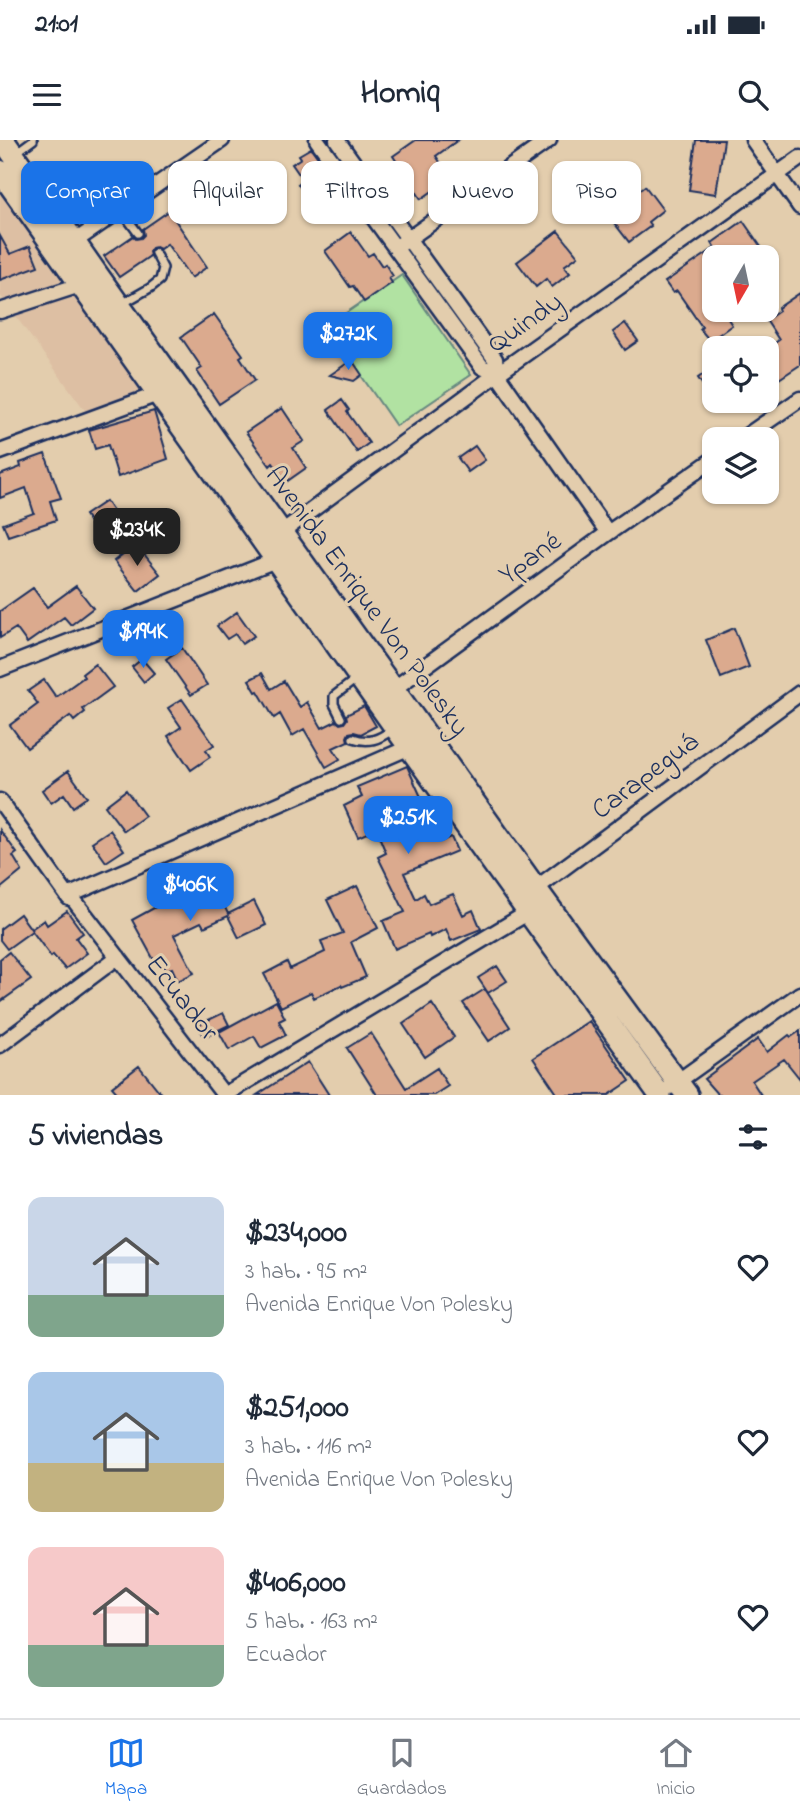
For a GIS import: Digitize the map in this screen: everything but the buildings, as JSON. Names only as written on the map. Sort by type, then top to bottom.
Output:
[{"type":"main road","name":"Avenida Enrique Von Polesky","points":[[6,155],[88,279],[158,394],[279,546],[386,695],[529,900],[660,1095]]},
{"type":"main road","name":"Avenida Enrique Von Polesky","points":[[88,279],[120,306],[279,546],[359,677],[386,695],[395,727],[529,900],[682,1088]]},
{"type":"street","points":[[154,187],[222,140]]},
{"type":"street","points":[[317,140],[482,367],[497,374]]},
{"type":"street","points":[[337,140],[495,359],[497,374],[608,533]]},
{"type":"street","points":[[396,248],[549,140]]},
{"type":"street","points":[[753,140],[800,207]]},
{"type":"street","name":"Quindy","points":[[0,669],[279,546],[497,374],[800,158]]},
{"type":"street","points":[[66,247],[100,224]]},
{"type":"street","points":[[0,311],[88,279]]},
{"type":"street","points":[[0,452],[158,394]]},
{"type":"street","points":[[759,427],[800,399]]},
{"type":"street","name":"Ypané","points":[[386,695],[702,467]]},
{"type":"street","name":"Carapeguá","points":[[224,1095],[529,900],[800,693]]},
{"type":"street","points":[[70,895],[411,747]]},
{"type":"street","name":"Ecuador","points":[[0,802],[69,898],[70,895],[224,1095]]},
{"type":"street","points":[[0,1045],[118,957]]},
{"type":"street","points":[[660,1095],[682,1088],[800,994]]},
{"type":"lane","points":[[6,155],[33,140]]},
{"type":"lane","points":[[131,224],[138,233]]},
{"type":"lane","points":[[120,306],[160,280],[163,268],[155,253]]},
{"type":"lane","points":[[341,718],[334,704],[334,696],[359,677]]},
{"type":"lane","points":[[353,738],[362,742],[371,741],[395,727]]},
{"type":"shaded area","points":[[0,180],[21,209],[21,224],[32,224],[153,388],[87,413],[0,295]]},
{"type":"green space","points":[[402,275],[471,375],[396,426],[327,326]]}]
